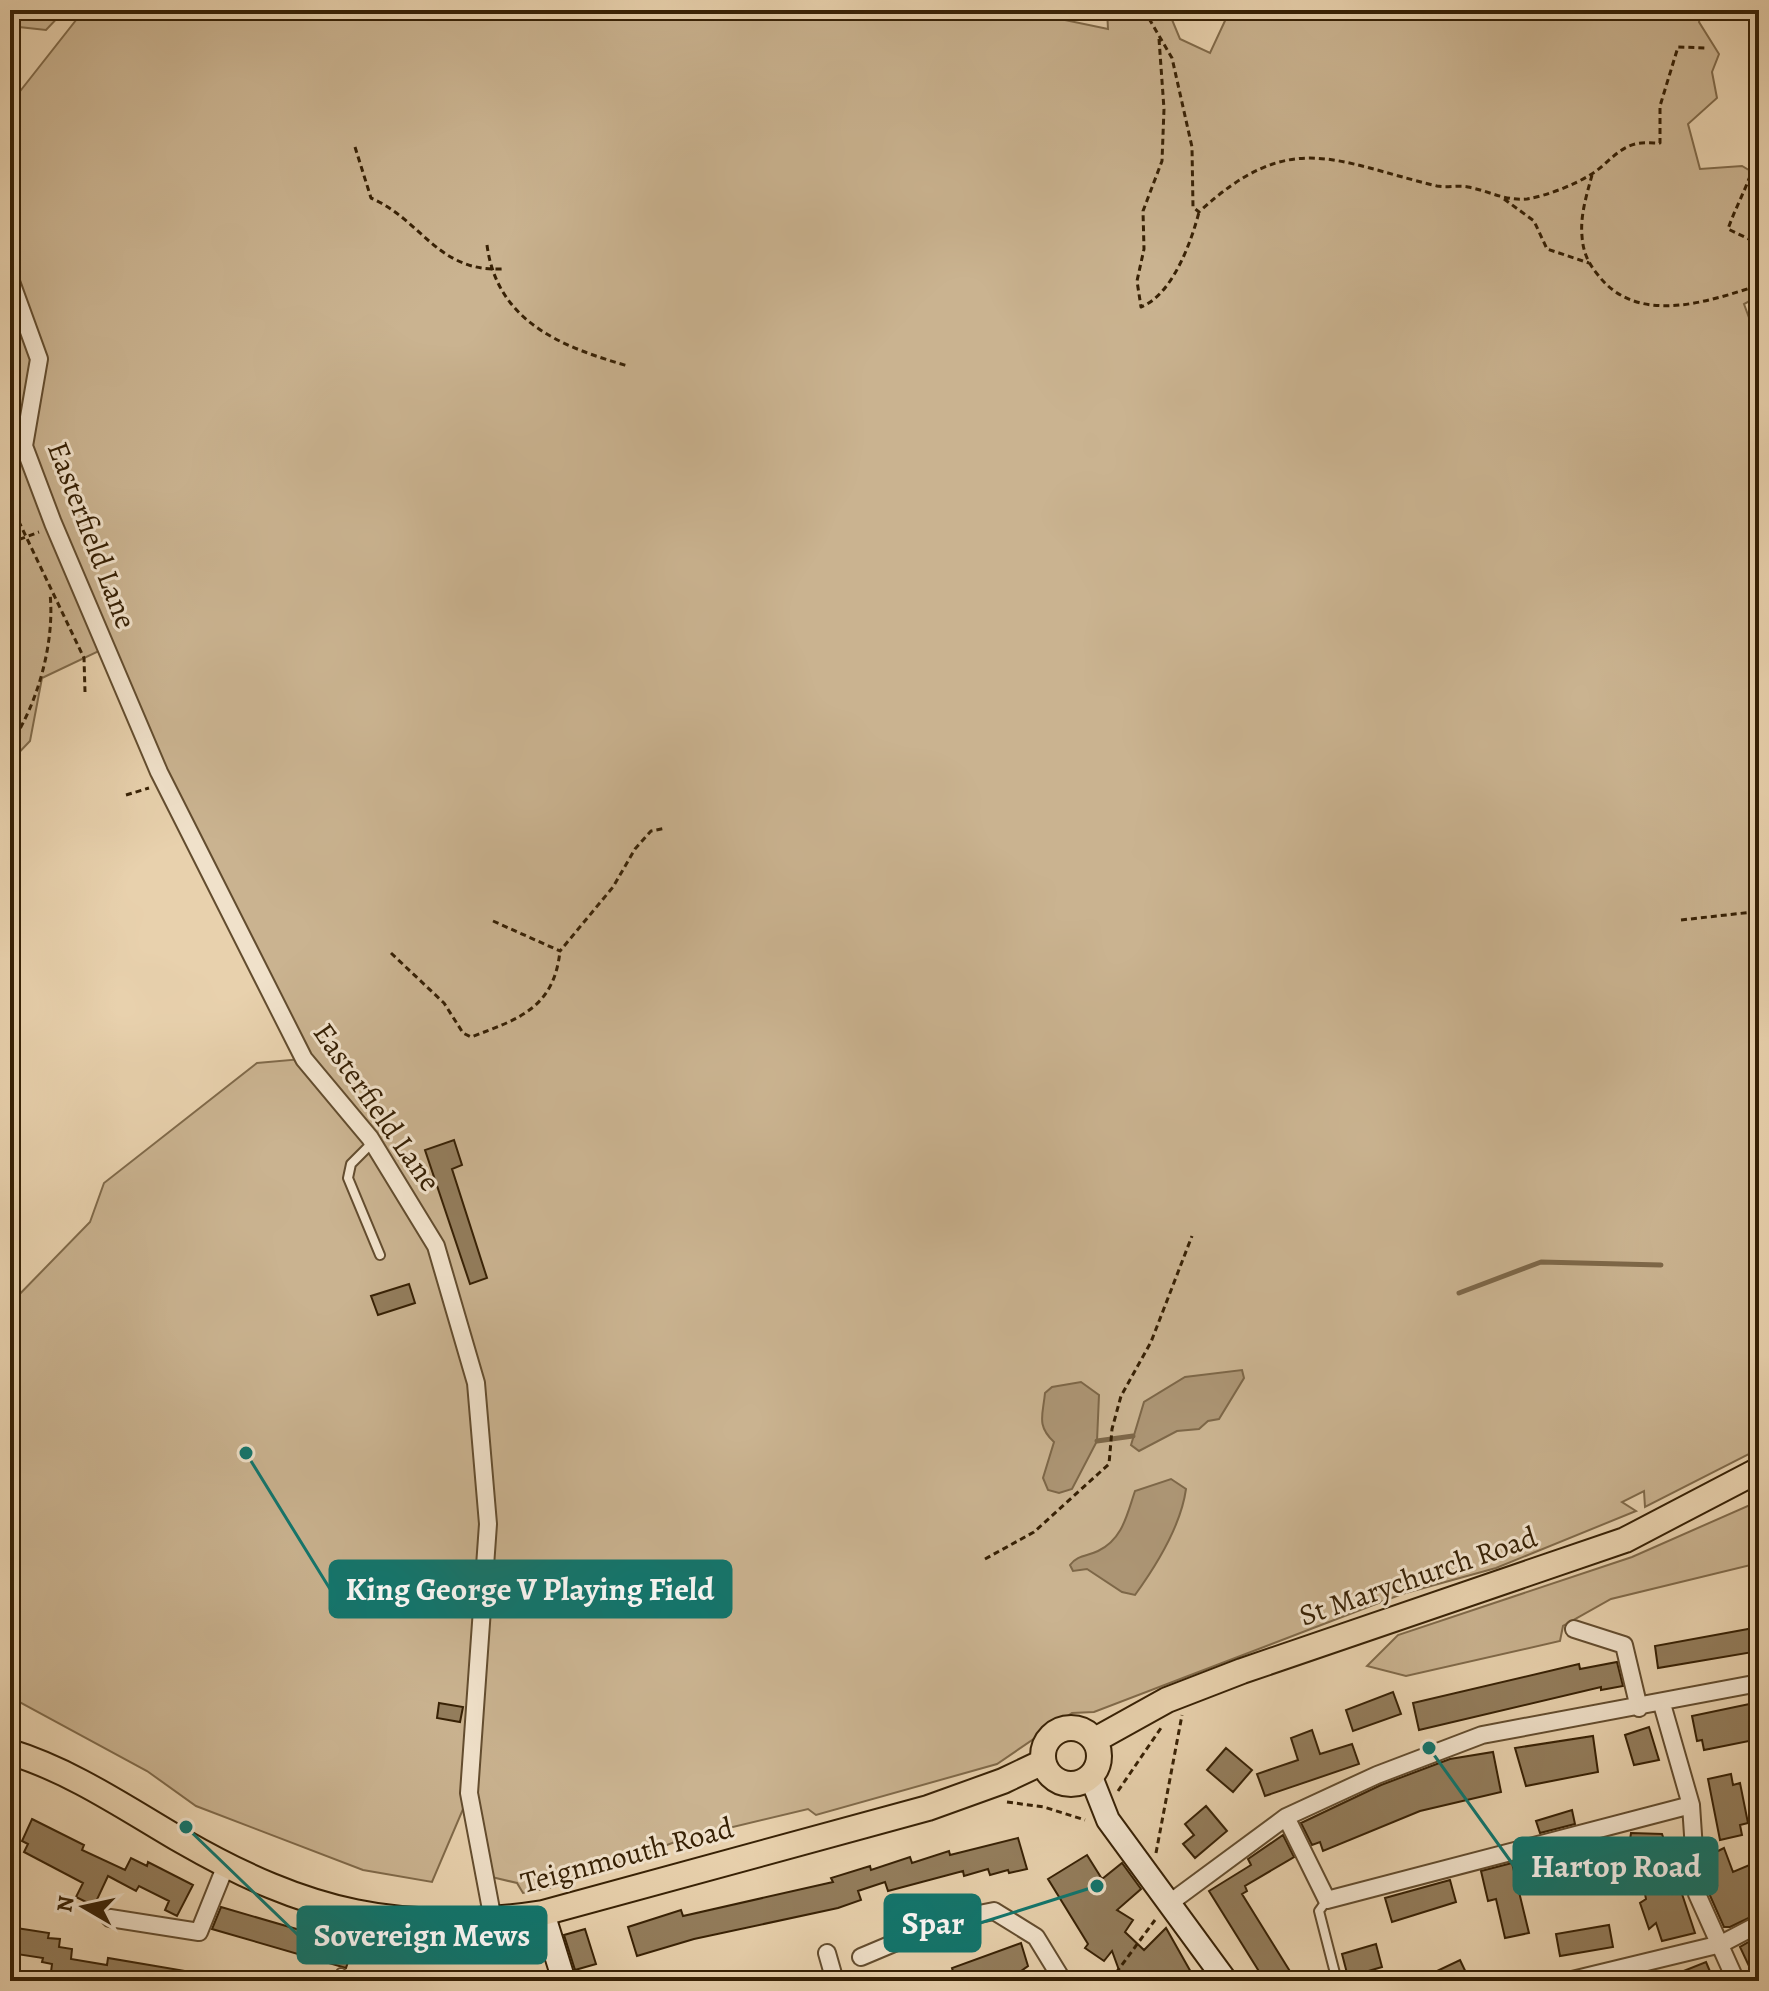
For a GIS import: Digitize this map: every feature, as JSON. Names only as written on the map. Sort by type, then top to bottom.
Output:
[{"type":"main road","name":"St Marychurch Road","points":[[1095,1740],[1187,1692],[1328,1638],[1625,1540],[1759,1470]]},
{"type":"main road","points":[[1091,1777],[1066,1784],[1051,1777],[1043,1762],[1046,1743],[1060,1730],[1080,1729],[1095,1740],[1100,1755],[1091,1777],[1106,1816],[1226,1981]]},
{"type":"main road","name":"Teignmouth Road","points":[[10,1752],[88,1787],[280,1892],[356,1914],[427,1922],[493,1920],[543,1913],[928,1808],[977,1792],[1043,1762]]},
{"type":"main road","points":[[543,1913],[564,1981]]},
{"type":"street","name":"Easterfield Lane","points":[[10,279],[39,359],[24,446],[53,523],[165,784],[304,1059],[373,1142],[436,1246],[476,1383],[488,1524],[469,1793],[493,1920]]},
{"type":"street","points":[[1574,1629],[1624,1645],[1639,1708]]},
{"type":"street","points":[[1171,1902],[1286,1817],[1377,1775],[1482,1735],[1662,1704],[1759,1683]]},
{"type":"street","points":[[1662,1704],[1691,1805],[1697,1894],[1736,1981]]},
{"type":"street","points":[[1286,1817],[1327,1900],[1691,1805]]},
{"type":"street","points":[[110,1918],[199,1932],[226,1865]]},
{"type":"street","points":[[861,1957],[949,1920],[994,1911],[1036,1937],[1063,1981]]},
{"type":"street","points":[[1568,1981],[1721,1944],[1759,1924]]},
{"type":"street","points":[[827,1953],[835,1981]]},
{"type":"lane","points":[[373,1142],[351,1164],[348,1178],[380,1255]]},
{"type":"lane","points":[[1327,1900],[1319,1911],[1320,1923],[1337,1981]]},
{"type":"path","points":[[1132,10],[1147,19]]},
{"type":"path","points":[[1144,10],[1172,58],[1192,147],[1193,207],[1199,212]]},
{"type":"path","points":[[1159,39],[1164,109],[1162,161],[1143,211],[1144,249],[1137,281],[1141,307],[1155,301],[1170,278],[1194,234],[1199,212],[1241,180],[1275,163],[1318,156],[1387,170],[1440,187],[1466,186],[1504,199],[1534,221],[1547,249],[1589,264]]},
{"type":"path","points":[[1504,199],[1534,197],[1592,175],[1614,154],[1636,144],[1660,143],[1660,106],[1678,47],[1708,48]]},
{"type":"path","points":[[355,147],[371,198],[394,208],[425,241],[447,257],[490,270],[502,269]]},
{"type":"path","points":[[1756,156],[1749,185],[1738,202],[1728,229],[1759,244]]},
{"type":"path","points":[[1592,175],[1581,234],[1589,264],[1605,284],[1624,299],[1672,307],[1697,304],[1759,285]]},
{"type":"path","points":[[487,245],[490,270],[496,283],[538,332],[587,354],[628,366]]},
{"type":"path","points":[[10,503],[84,658],[85,692]]},
{"type":"path","points":[[10,543],[27,539]]},
{"type":"path","points":[[10,745],[30,706],[45,656],[51,609],[49,589]]},
{"type":"path","points":[[126,795],[165,784]]},
{"type":"path","points":[[391,953],[444,1003],[463,1033],[471,1037],[516,1020],[538,1002],[557,980],[560,951],[613,887],[635,849],[651,831],[666,828]]},
{"type":"path","points":[[1681,920],[1753,912],[1759,882]]},
{"type":"path","points":[[493,921],[495,925],[504,925],[560,951]]},
{"type":"path","points":[[985,1559],[1034,1532],[1084,1491],[1109,1464],[1113,1448],[1112,1429],[1121,1396],[1151,1342],[1192,1236]]},
{"type":"path","points":[[1152,1877],[1187,1692]]},
{"type":"path","points":[[1005,1802],[1044,1807],[1087,1821],[1106,1816],[1164,1724]]},
{"type":"path","points":[[1110,1981],[1171,1902]]},
{"type":"shaded area","points":[[10,10],[65,10],[46,30],[10,26]]},
{"type":"shaded area","points":[[84,10],[1017,10],[1108,29],[1107,10],[1168,10],[1180,39],[1210,53],[1230,10],[1702,10],[1699,22],[1719,54],[1712,72],[1717,98],[1688,124],[1700,169],[1742,166],[1759,176],[1759,296],[1744,304],[1759,345],[1759,1449],[1645,1507],[1644,1491],[1622,1502],[1636,1511],[1496,1568],[1402,1594],[1094,1712],[1072,1713],[997,1764],[816,1815],[808,1809],[683,1839],[554,1887],[523,1893],[517,1883],[483,1875],[469,1795],[432,1882],[363,1870],[196,1806],[147,1771],[10,1697],[10,1304],[90,1222],[104,1183],[257,1063],[303,1059],[105,648],[42,678],[30,741],[10,762],[10,104]]},
{"type":"shaded area","points":[[1242,1370],[1244,1378],[1219,1419],[1208,1421],[1199,1429],[1177,1431],[1139,1451],[1131,1445],[1144,1402],[1185,1377]]},
{"type":"shaded area","points":[[1081,1382],[1099,1395],[1097,1441],[1072,1489],[1059,1493],[1048,1490],[1043,1478],[1054,1442],[1043,1425],[1045,1393],[1052,1387]]},
{"type":"shaded area","points":[[1171,1479],[1186,1489],[1179,1517],[1166,1545],[1135,1595],[1122,1592],[1087,1569],[1073,1571],[1070,1565],[1076,1559],[1098,1551],[1119,1533],[1135,1491]]},
{"type":"shaded area","points":[[1759,1501],[1759,1563],[1611,1599],[1563,1626],[1560,1641],[1406,1676],[1367,1666],[1398,1635],[1632,1557]]},
{"type":"building","points":[[454,1140],[462,1165],[452,1169],[487,1278],[470,1284],[425,1150]]},
{"type":"building","points":[[409,1284],[415,1303],[378,1315],[371,1296]]},
{"type":"building","points":[[1759,1627],[1759,1651],[1658,1668],[1655,1646]]},
{"type":"building","points":[[1617,1662],[1623,1686],[1601,1690],[1601,1687],[1419,1730],[1413,1703],[1579,1664],[1580,1669]]},
{"type":"building","points":[[1393,1692],[1401,1714],[1353,1731],[1346,1710]]},
{"type":"building","points":[[1759,1702],[1759,1739],[1704,1750],[1702,1740],[1697,1741],[1692,1716]]},
{"type":"building","points":[[439,1703],[463,1707],[460,1722],[437,1718]]},
{"type":"building","points":[[1649,1727],[1659,1760],[1634,1765],[1625,1735]]},
{"type":"building","points":[[1312,1730],[1320,1754],[1352,1744],[1359,1764],[1265,1796],[1257,1774],[1298,1760],[1291,1738]]},
{"type":"building","points":[[1593,1736],[1598,1772],[1526,1786],[1515,1748]]},
{"type":"building","points":[[1226,1748],[1252,1770],[1233,1792],[1207,1770]]},
{"type":"building","points":[[1493,1752],[1501,1792],[1420,1811],[1323,1851],[1320,1842],[1312,1845],[1301,1823],[1381,1785],[1450,1759]]},
{"type":"building","points":[[1731,1774],[1733,1785],[1740,1783],[1748,1823],[1740,1825],[1742,1835],[1720,1840],[1708,1779]]},
{"type":"building","points":[[1206,1806],[1227,1831],[1195,1858],[1183,1844],[1194,1835],[1185,1824]]},
{"type":"building","points":[[1572,1810],[1575,1824],[1540,1833],[1536,1821]]},
{"type":"building","points":[[32,1819],[84,1845],[82,1850],[125,1870],[131,1858],[147,1866],[148,1862],[193,1885],[177,1916],[165,1910],[169,1901],[139,1886],[136,1891],[108,1876],[94,1906],[76,1897],[83,1883],[24,1852],[28,1844],[22,1841]]},
{"type":"building","points":[[1631,1833],[1662,1834],[1695,1933],[1662,1941],[1656,1923],[1649,1929],[1640,1903],[1646,1899],[1637,1853],[1628,1853]]},
{"type":"building","points":[[1283,1835],[1294,1857],[1245,1886],[1247,1891],[1242,1894],[1296,1981],[1265,1981],[1209,1891],[1251,1865],[1248,1859]]},
{"type":"building","points":[[1018,1838],[1027,1869],[990,1875],[988,1869],[964,1876],[963,1871],[888,1891],[885,1882],[858,1891],[861,1900],[838,1908],[694,1939],[637,1956],[628,1927],[681,1910],[683,1916],[833,1882],[831,1878],[870,1866],[871,1870],[910,1857],[912,1863],[949,1851],[950,1855]]},
{"type":"building","points":[[1724,1848],[1733,1872],[1759,1861],[1759,1913],[1730,1927],[1724,1927],[1708,1891],[1717,1885],[1706,1857]]},
{"type":"building","points":[[1087,1855],[1102,1879],[1122,1863],[1141,1889],[1117,1910],[1133,1920],[1125,1932],[1144,1950],[1166,1928],[1196,1981],[1123,1981],[1112,1951],[1104,1961],[1085,1948],[1088,1944],[1048,1879]]},
{"type":"building","points":[[1512,1863],[1529,1933],[1505,1938],[1496,1899],[1488,1901],[1481,1871]]},
{"type":"building","points":[[1450,1880],[1456,1902],[1392,1922],[1385,1898]]},
{"type":"building","points":[[221,1907],[324,1937],[323,1942],[352,1950],[346,1968],[212,1929]]},
{"type":"building","points":[[1609,1925],[1613,1947],[1560,1956],[1556,1934]]},
{"type":"building","points":[[10,1927],[49,1933],[48,1938],[60,1939],[59,1947],[72,1949],[71,1959],[107,1965],[108,1958],[197,1973],[196,1981],[75,1981],[76,1975],[51,1972],[52,1964],[42,1962],[43,1958],[10,1953]]},
{"type":"building","points":[[585,1929],[596,1964],[575,1970],[564,1935]]},
{"type":"building","points":[[1759,1936],[1759,1981],[1756,1981],[1740,1947]]},
{"type":"building","points":[[1021,1943],[1028,1966],[1021,1971],[990,1981],[956,1981],[952,1968]]},
{"type":"building","points":[[1376,1944],[1382,1967],[1348,1977],[1342,1954]]},
{"type":"building","points":[[1460,1960],[1470,1981],[1416,1981]]},
{"type":"building","points":[[1706,1962],[1714,1981],[1661,1981],[1661,1980]]},
{"type":"waterway","points":[[1459,1293],[1541,1262],[1661,1265]]},
{"type":"waterway","points":[[1097,1441],[1133,1436]]},
{"type":"place","name":"King George V Playing Field","points":[[246,1453]]},
{"type":"place","name":"Hartop Road","points":[[1429,1748]]},
{"type":"place","name":"Sovereign Mews","points":[[186,1827]]},
{"type":"place","name":"Spar","points":[[1097,1886]]}]
